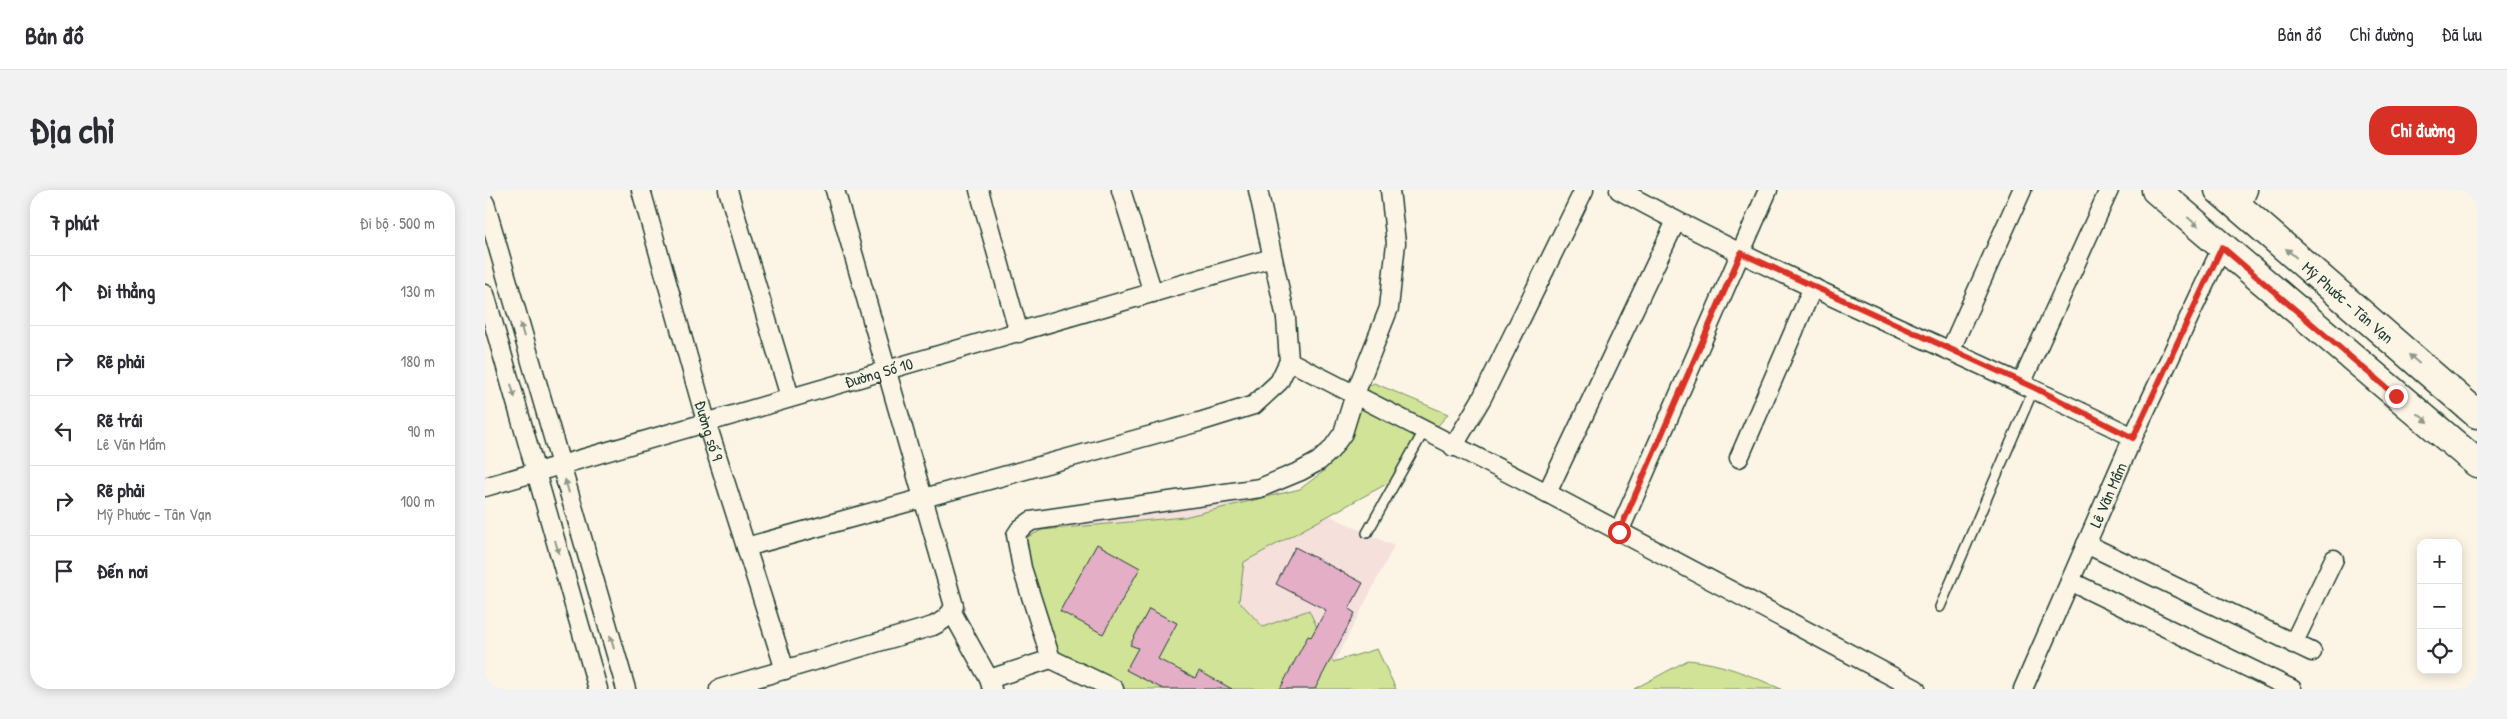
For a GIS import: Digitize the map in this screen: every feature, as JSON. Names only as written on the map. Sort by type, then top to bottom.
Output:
[{"type":"main road","points":[[2156,190],[2477,463]]},
{"type":"main road","name":"Mỹ Phước - Tân Vạn","points":[[2219,190],[2244,199],[2477,414]]},
{"type":"street","name":"Đường số 9","points":[[641,190],[706,421],[785,670]]},
{"type":"street","points":[[729,190],[790,397]]},
{"type":"street","points":[[719,689],[933,626],[943,622],[955,606],[835,190]]},
{"type":"street","points":[[979,190],[1019,333]]},
{"type":"street","points":[[1121,190],[1153,293]]},
{"type":"street","points":[[746,547],[924,499],[1254,405],[1279,382],[1289,361],[1289,335],[1258,190]]},
{"type":"street","points":[[1114,689],[1051,659],[1022,568],[1016,535],[1020,529],[1031,522],[1260,488],[1301,471],[1319,461],[1331,450],[1343,433],[1355,394],[1389,308],[1396,243],[1390,190]]},
{"type":"street","points":[[1453,447],[1483,398],[1584,190]]},
{"type":"street","points":[[1619,190],[1676,222],[2028,385],[2133,438]]},
{"type":"street","points":[[1619,532],[1768,190]]},
{"type":"street","points":[[1950,350],[2022,190]]},
{"type":"street","points":[[2028,385],[2109,190]]},
{"type":"street","points":[[485,203],[626,689]]},
{"type":"street","points":[[1547,493],[1676,222]]},
{"type":"street","name":"Lê Văn Mầm","points":[[2023,689],[2133,438],[2222,247]]},
{"type":"street","name":"Đường Số 10","points":[[485,487],[706,421],[1019,333],[1272,258]]},
{"type":"street","points":[[1739,458],[1813,287]]},
{"type":"street","points":[[485,294],[598,689]]},
{"type":"street","points":[[1289,361],[1453,447],[1547,493],[1917,689]]},
{"type":"street","points":[[2086,544],[2312,652]]},
{"type":"street","points":[[2293,644],[2334,559]]},
{"type":"street","points":[[2070,581],[2292,689]]},
{"type":"street","points":[[952,612],[991,684],[1051,659]]},
{"type":"lane","points":[[1940,607],[2028,385]]},
{"type":"lane","points":[[1367,533],[1425,432]]},
{"type":"shaded area","points":[[1276,490],[1394,546],[1321,689],[1138,689],[1021,537],[1027,529]]},
{"type":"green space","points":[[1374,383],[1448,414],[1390,482],[1244,562],[1239,601],[1263,627],[1309,610],[1333,662],[1377,649],[1396,689],[1113,689],[1051,659],[1013,544],[1042,530],[1184,517],[1300,489],[1324,471],[1355,394]]},
{"type":"green space","points":[[1688,660],[1724,667],[1747,674],[1781,689],[1634,689]]},
{"type":"building","points":[[1097,544],[1140,568],[1103,634],[1060,611]]},
{"type":"building","points":[[1295,547],[1363,583],[1349,609],[1355,613],[1315,689],[1280,689],[1308,636],[1311,637],[1326,610],[1276,584]]},
{"type":"building","points":[[1149,609],[1177,623],[1158,659],[1195,678],[1199,671],[1232,689],[1163,689],[1126,670],[1138,648],[1130,645]]},
{"type":"route","points":[[1619,532],[1741,253],[2035,388],[2133,438],[2222,247],[2396,396]]}]
